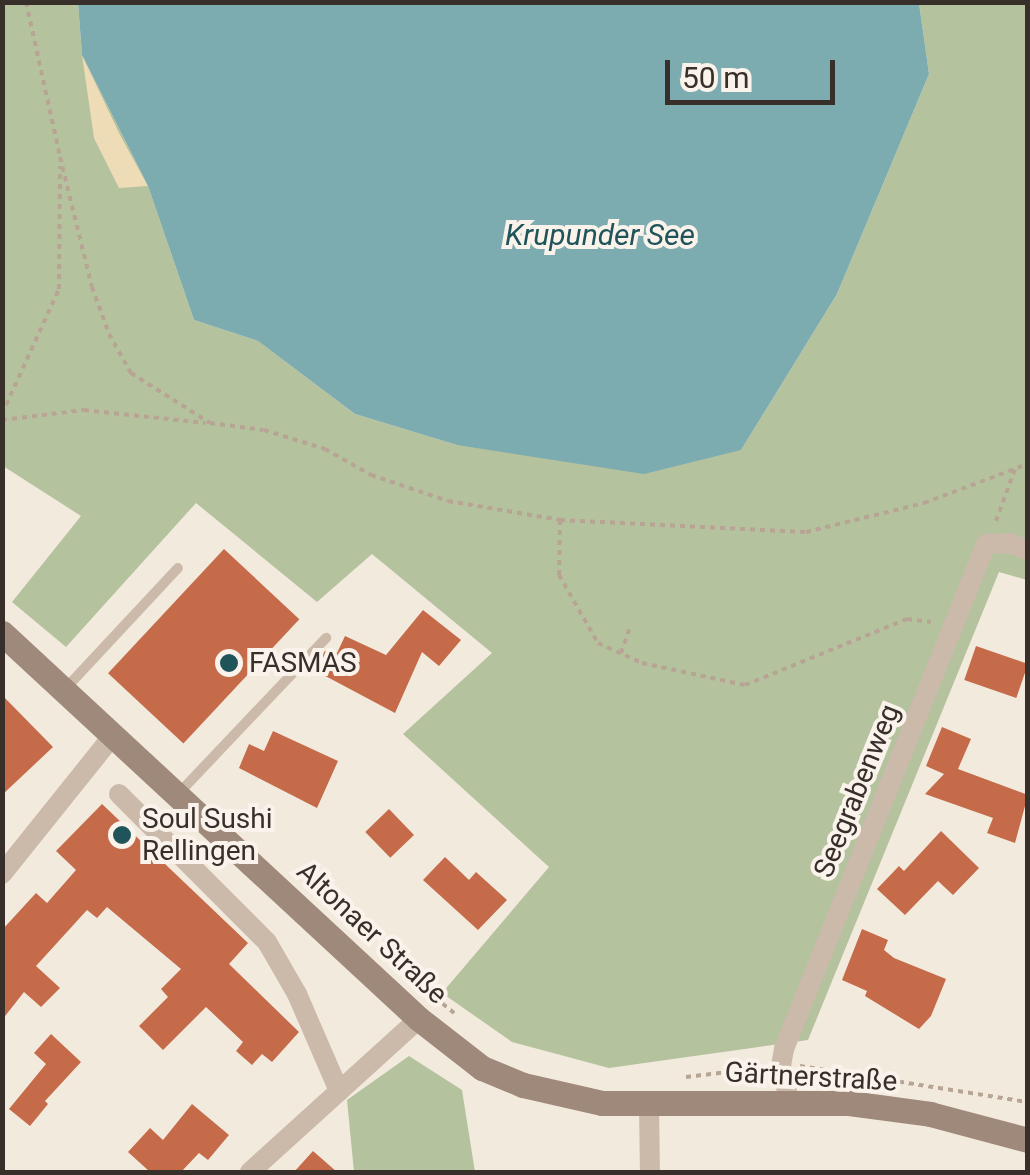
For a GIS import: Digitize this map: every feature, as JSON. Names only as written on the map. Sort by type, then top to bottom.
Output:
[{"type":"main road","name":"Altonaer Straße","points":[[2,633],[419,1019],[482,1068],[523,1086],[602,1103],[649,1104]]},
{"type":"main road","name":"Gärtnerstraße","points":[[649,1104],[789,1100],[930,1114],[1028,1140]]},
{"type":"street","points":[[986,544],[1009,543],[1028,550]]},
{"type":"street","name":"Seegrabenweg","points":[[781,1066],[986,544]]},
{"type":"street","points":[[2,874],[114,734]]},
{"type":"street","points":[[119,794],[267,942],[298,994],[339,1091]]},
{"type":"street","points":[[250,1172],[419,1019]]},
{"type":"street","points":[[781,1066],[789,1100]]},
{"type":"street","points":[[649,1104],[650,1172]]},
{"type":"lane","points":[[65,690],[178,568]]},
{"type":"lane","points":[[178,794],[326,638]]},
{"type":"path","points":[[26,2],[92,287],[109,334],[131,373],[210,423]]},
{"type":"path","points":[[60,157],[59,289],[2,417],[84,410],[264,430],[324,449],[371,475],[448,501],[560,520],[806,532],[924,503],[1028,464]]},
{"type":"path","points":[[986,544],[1016,466]]},
{"type":"path","points":[[560,520],[559,575],[598,643],[642,663],[746,685],[906,620],[952,624]]},
{"type":"path","points":[[620,654],[630,627]]},
{"type":"path","points":[[423,988],[465,1022]]},
{"type":"path","points":[[677,1078],[781,1066],[860,1072],[1028,1102]]},
{"type":"green space","points":[[2,3],[78,3],[82,55],[148,186],[194,320],[258,341],[355,414],[457,445],[741,450],[837,294],[929,74],[919,3],[1027,3],[1027,580],[999,572],[808,1040],[609,1068],[512,1042],[442,993],[549,867],[403,734],[492,653],[372,554],[317,602],[196,503],[66,647],[12,602],[81,516],[3,466]]},
{"type":"green space","points":[[409,1056],[462,1090],[475,1172],[354,1172],[347,1100]]},
{"type":"sand","points":[[82,55],[148,186],[119,188],[94,138]]},
{"type":"water","name":"Krupunder See","points":[[78,3],[919,3],[929,74],[837,294],[741,450],[644,474],[457,445],[355,414],[258,341],[194,320],[148,186],[82,55]]},
{"type":"building","points":[[224,549],[299,619],[183,744],[108,673]]},
{"type":"building","points":[[423,610],[461,640],[439,666],[422,652],[395,713],[316,671],[324,652],[328,649],[337,653],[345,636],[386,655]]},
{"type":"building","points":[[976,646],[1028,664],[1016,698],[964,680]]},
{"type":"building","points":[[2,695],[53,747],[2,795]]},
{"type":"building","points":[[942,727],[971,739],[958,769],[1028,795],[1015,843],[987,833],[993,818],[925,794],[944,774],[926,766]]},
{"type":"building","points":[[273,731],[338,761],[317,808],[239,768],[249,744],[264,751]]},
{"type":"building","points":[[102,804],[248,943],[229,964],[299,1032],[272,1062],[262,1054],[252,1065],[236,1051],[243,1042],[206,1007],[163,1050],[139,1026],[168,997],[161,989],[181,969],[107,907],[97,918],[87,910],[36,966],[60,988],[41,1007],[24,992],[2,1020],[2,930],[36,893],[47,903],[76,870],[56,851]]},
{"type":"building","points":[[389,809],[414,835],[390,858],[365,832]]},
{"type":"building","points":[[941,831],[979,868],[953,895],[938,881],[905,915],[877,889],[899,866],[904,871]]},
{"type":"building","points":[[445,857],[469,880],[476,872],[507,900],[478,930],[423,880]]},
{"type":"building","points":[[862,929],[888,940],[884,950],[894,958],[946,979],[931,1016],[919,1029],[865,996],[867,991],[842,980]]},
{"type":"building","points":[[51,1034],[81,1062],[45,1101],[48,1104],[30,1126],[9,1109],[46,1064],[34,1053]]},
{"type":"building","points":[[192,1104],[229,1135],[208,1160],[199,1153],[181,1172],[150,1172],[128,1152],[150,1128],[163,1140]]},
{"type":"building","points":[[313,1151],[337,1172],[294,1172]]},
{"type":"place","name":"FASMAS","points":[[229,663]]},
{"type":"place","name":"Soul Sushi Rellingen","points":[[122,835]]}]
